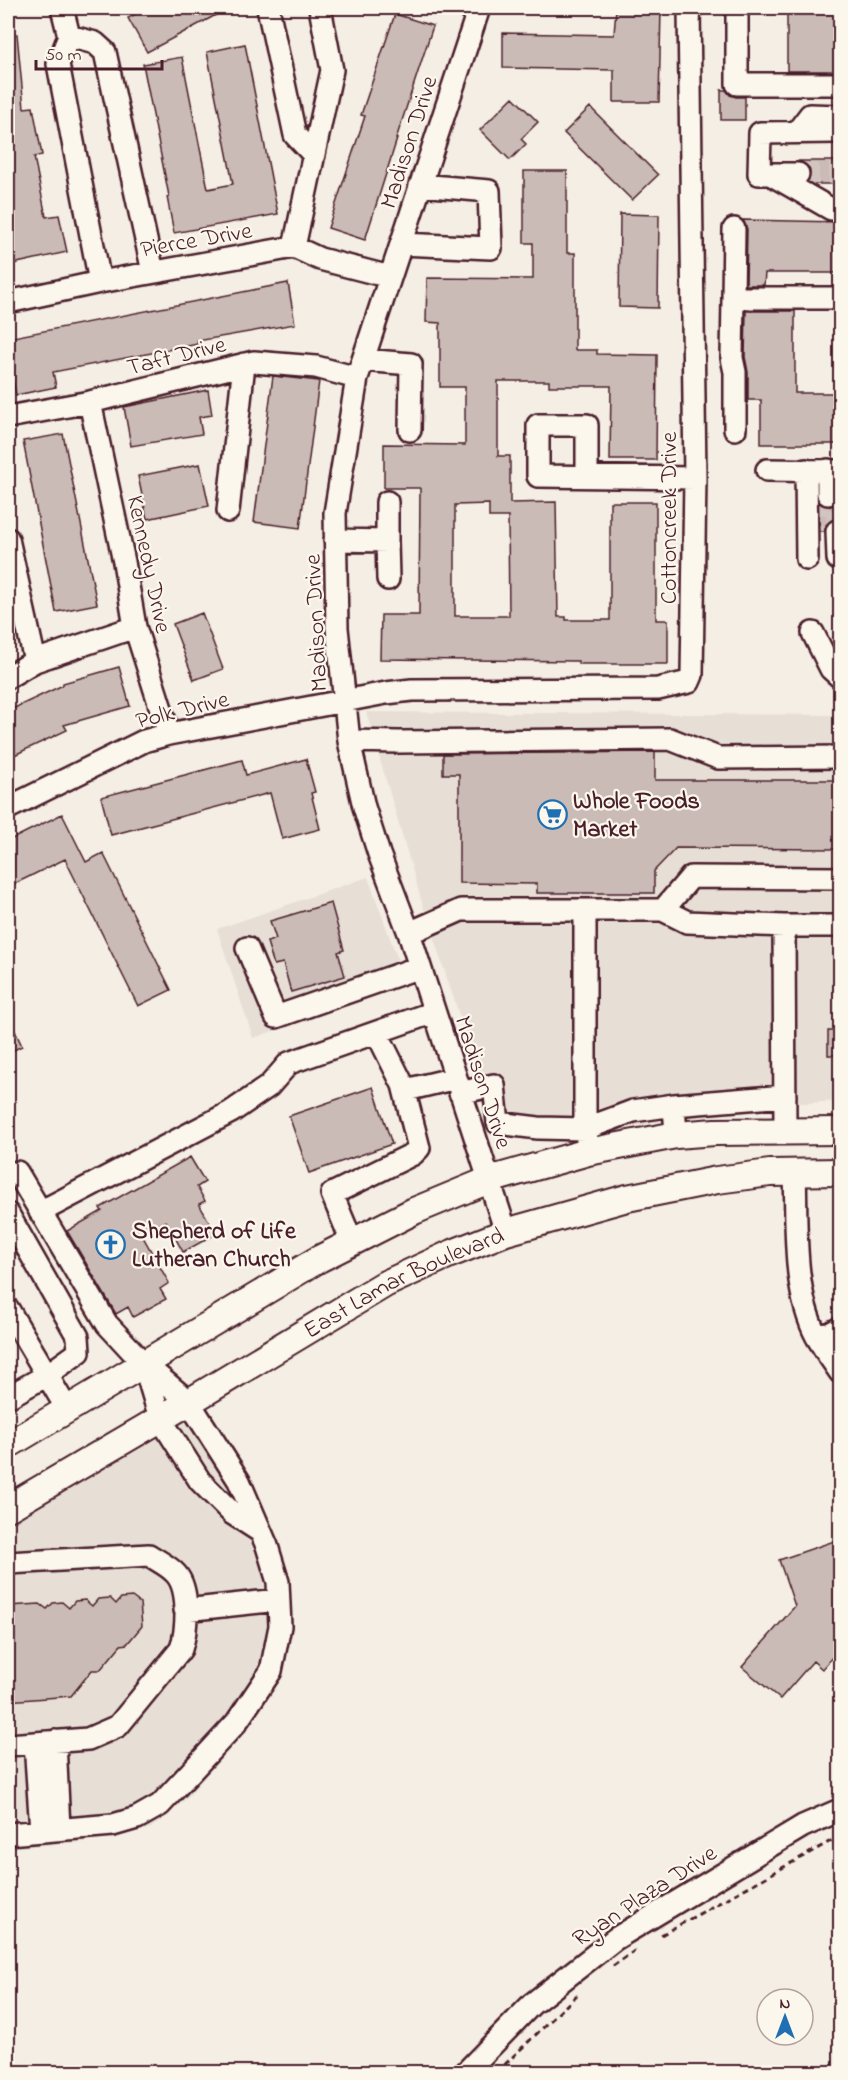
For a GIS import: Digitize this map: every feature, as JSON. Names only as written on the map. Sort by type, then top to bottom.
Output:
[{"type":"main road","points":[[8,1445],[319,1259],[414,1211],[586,1141],[715,1132],[840,1131]]},
{"type":"main road","name":"East Lamar Boulevard","points":[[8,1508],[385,1284],[450,1254],[506,1232],[638,1196],[717,1180],[795,1172],[840,1172]]},
{"type":"street","points":[[62,8],[69,36],[57,64],[100,282]]},
{"type":"street","points":[[268,8],[295,135],[314,154]]},
{"type":"street","points":[[320,8],[332,70],[294,247],[320,259],[390,277]]},
{"type":"street","name":"Madison Drive","points":[[479,8],[360,369],[335,513],[335,540],[337,628],[349,741],[364,807],[409,933],[506,1232]]},
{"type":"street","name":"Cottoncreek Drive","points":[[345,701],[412,690],[658,688],[689,681],[692,675],[695,478],[689,8]]},
{"type":"street","points":[[737,9],[737,84],[840,84]]},
{"type":"street","points":[[69,36],[95,43],[105,52],[153,272]]},
{"type":"street","points":[[798,174],[759,174],[760,133],[797,132],[839,124]]},
{"type":"street","points":[[769,174],[831,209],[840,208]]},
{"type":"street","points":[[401,244],[491,248],[489,191],[420,185]]},
{"type":"street","points":[[734,229],[732,358],[735,372],[735,429]]},
{"type":"street","name":"Pierce Drive","points":[[8,302],[100,282],[294,247]]},
{"type":"street","points":[[733,298],[840,298]]},
{"type":"street","name":"Taft Drive","points":[[8,417],[90,402],[254,362],[360,369],[411,364],[410,430]]},
{"type":"street","points":[[228,511],[244,364]]},
{"type":"street","name":"Kennedy Drive","points":[[90,402],[124,562],[135,627],[169,734]]},
{"type":"street","points":[[767,470],[826,470]]},
{"type":"street","points":[[826,470],[828,494]]},
{"type":"street","points":[[826,470],[823,559],[828,531]]},
{"type":"street","points":[[586,476],[695,478]]},
{"type":"street","points":[[387,502],[388,579]]},
{"type":"street","points":[[8,539],[34,661]]},
{"type":"street","points":[[335,540],[387,541]]},
{"type":"street","points":[[8,677],[34,661],[135,627]]},
{"type":"street","points":[[813,633],[827,664],[840,677]]},
{"type":"street","name":"Polk Drive","points":[[8,808],[144,741],[169,734],[345,701]]},
{"type":"street","points":[[349,741],[670,739],[718,758],[840,757]]},
{"type":"street","points":[[663,910],[691,877],[840,878]]},
{"type":"street","points":[[409,933],[461,910],[663,910],[687,922],[840,926]]},
{"type":"street","points":[[585,910],[586,1141]]},
{"type":"street","points":[[784,926],[785,1131]]},
{"type":"street","points":[[247,948],[276,1017],[420,967]]},
{"type":"street","points":[[40,1212],[231,1112],[269,1086],[290,1063],[434,1012]]},
{"type":"street","points":[[352,1242],[332,1194],[413,1154],[419,1148],[403,1085],[377,1033]]},
{"type":"street","points":[[403,1085],[410,1089],[494,1085],[498,1123],[538,1128],[586,1141],[633,1111],[674,1105],[785,1096]]},
{"type":"street","points":[[674,1105],[676,1135]]},
{"type":"street","points":[[8,1834],[113,1825],[137,1818],[160,1805],[236,1723],[271,1671],[280,1626],[278,1582],[261,1532],[239,1481],[189,1402],[144,1364],[104,1319],[17,1172]]},
{"type":"street","points":[[795,1172],[798,1264],[805,1304],[817,1335],[840,1372]]},
{"type":"street","points":[[8,1214],[78,1336],[79,1352],[47,1375],[8,1397]]},
{"type":"street","points":[[8,1309],[67,1409]]},
{"type":"street","points":[[78,1336],[104,1319]]},
{"type":"street","points":[[817,1335],[829,1334],[840,1328]]},
{"type":"street","points":[[144,1364],[160,1418],[201,1481],[233,1514],[261,1532]]},
{"type":"street","points":[[8,1563],[149,1555],[178,1575],[185,1596],[185,1636],[181,1649],[118,1726],[88,1739],[8,1745]]},
{"type":"street","points":[[185,1610],[278,1600]]},
{"type":"street","points":[[45,1742],[50,1830]]},
{"type":"street","name":"Ryan Plaza Drive","points":[[466,2073],[532,2004],[615,1939],[803,1826],[840,1810]]},
{"type":"path","points":[[652,1940],[840,1836]]},
{"type":"path","points":[[609,1970],[642,1946]]},
{"type":"path","points":[[497,2073],[583,1989]]},
{"type":"shaded area","points":[[366,712],[840,715],[840,1101],[739,1107],[608,1131],[499,1135],[423,906]]},
{"type":"shaded area","points":[[368,877],[407,985],[253,1038],[217,929]]},
{"type":"shaded area","points":[[202,1406],[229,1452],[288,1635],[273,1688],[250,1724],[186,1799],[151,1828],[83,1842],[8,1848],[8,1520]]},
{"type":"building","points":[[147,8],[229,8],[147,52],[128,18]]},
{"type":"building","points":[[616,8],[661,8],[659,102],[614,102],[614,70],[503,68],[503,33],[614,35]]},
{"type":"building","points":[[787,8],[840,8],[840,71],[787,71]]},
{"type":"building","points":[[395,14],[433,26],[365,240],[328,228],[365,116],[361,115]]},
{"type":"building","points":[[8,34],[17,34],[24,108],[33,107],[42,155],[34,157],[46,217],[59,215],[67,252],[8,265]]},
{"type":"building","points":[[245,44],[278,214],[174,233],[143,64],[182,57],[208,189],[233,184],[207,52]]},
{"type":"building","points":[[721,90],[726,90],[730,95],[736,97],[745,97],[745,120],[721,120]]},
{"type":"building","points":[[513,97],[538,122],[521,139],[526,144],[510,160],[480,130]]},
{"type":"building","points":[[590,107],[658,175],[632,200],[564,133]]},
{"type":"building","points":[[798,161],[840,161],[840,184],[813,184],[808,181],[811,175],[809,167]]},
{"type":"building","points":[[524,171],[567,171],[567,253],[575,253],[575,350],[597,350],[597,354],[657,355],[656,460],[610,460],[611,386],[549,386],[549,381],[498,381],[498,456],[510,456],[510,503],[556,502],[558,617],[566,617],[566,620],[610,620],[610,502],[656,502],[656,620],[668,620],[668,664],[380,659],[381,615],[419,615],[420,488],[384,488],[384,444],[465,445],[465,387],[440,387],[440,323],[426,322],[427,278],[533,279],[533,243],[524,243]],"holes":[[[489,504],[489,517],[508,517],[509,616],[455,616],[455,505]]]},
{"type":"building","points":[[620,214],[659,215],[658,308],[619,307]]},
{"type":"building","points":[[743,220],[840,222],[840,273],[765,273],[764,285],[746,285],[747,229]]},
{"type":"building","points":[[288,283],[295,324],[197,341],[198,344],[53,372],[56,387],[16,395],[8,353],[8,338]]},
{"type":"building","points":[[746,311],[795,311],[795,393],[840,393],[840,444],[761,444],[761,400],[748,400],[748,372],[745,357]]},
{"type":"building","points":[[273,376],[319,381],[300,528],[254,522]]},
{"type":"building","points":[[208,390],[212,415],[199,417],[202,434],[131,446],[124,407]]},
{"type":"building","points":[[63,434],[97,604],[56,612],[23,441]]},
{"type":"building","points":[[200,464],[209,506],[147,519],[138,476]]},
{"type":"building","points":[[840,495],[840,519],[831,520],[824,531],[819,531],[819,503],[827,507],[834,505],[839,501]]},
{"type":"building","points":[[202,613],[223,669],[194,680],[173,624]]},
{"type":"building","points":[[119,667],[130,706],[64,725],[67,730],[8,758],[8,711],[63,683]]},
{"type":"building","name":"Whole Foods Market","points":[[655,752],[655,780],[840,780],[840,849],[676,848],[654,871],[654,893],[537,893],[537,884],[459,883],[459,774],[443,774],[443,754]]},
{"type":"building","points":[[306,759],[315,792],[311,793],[320,829],[282,839],[270,793],[111,835],[101,797],[242,760],[246,775]]},
{"type":"building","points":[[62,814],[86,862],[103,853],[171,990],[138,1006],[65,859],[8,887],[8,841]]},
{"type":"building","points":[[331,903],[344,950],[338,952],[345,976],[291,992],[283,963],[274,965],[267,942],[276,939],[270,921]]},
{"type":"building","points":[[8,1016],[22,1046],[8,1053]]},
{"type":"building","points":[[828,1031],[840,1031],[840,1055],[828,1055]]},
{"type":"building","points":[[373,1087],[392,1144],[309,1173],[289,1116]]},
{"type":"building","name":"Shepherd of Life Lutheran Church","points":[[190,1157],[205,1182],[197,1187],[205,1201],[199,1204],[216,1234],[183,1252],[166,1221],[142,1235],[169,1283],[160,1289],[166,1299],[133,1317],[128,1307],[116,1314],[67,1231],[102,1211],[100,1208]]},
{"type":"building","points":[[840,1539],[840,1648],[822,1669],[813,1661],[780,1699],[742,1667],[795,1606],[779,1560]]},
{"type":"building","points":[[132,1597],[140,1603],[142,1626],[127,1644],[121,1645],[100,1670],[92,1670],[71,1696],[8,1701],[8,1606],[40,1604],[47,1609],[53,1603],[62,1602],[69,1608],[75,1601],[85,1600],[92,1606],[98,1599],[110,1598],[116,1604],[121,1598]]},
{"type":"tunnel","points":[[798,174],[840,173]]},
{"type":"tunnel","points":[[818,494],[819,531]]},
{"type":"tunnel","points":[[837,494],[837,531]]},
{"type":"place","name":"Whole Foods Market","points":[[552,814]]},
{"type":"place","name":"Shepherd of Life Lutheran Church","points":[[111,1244]]}]
